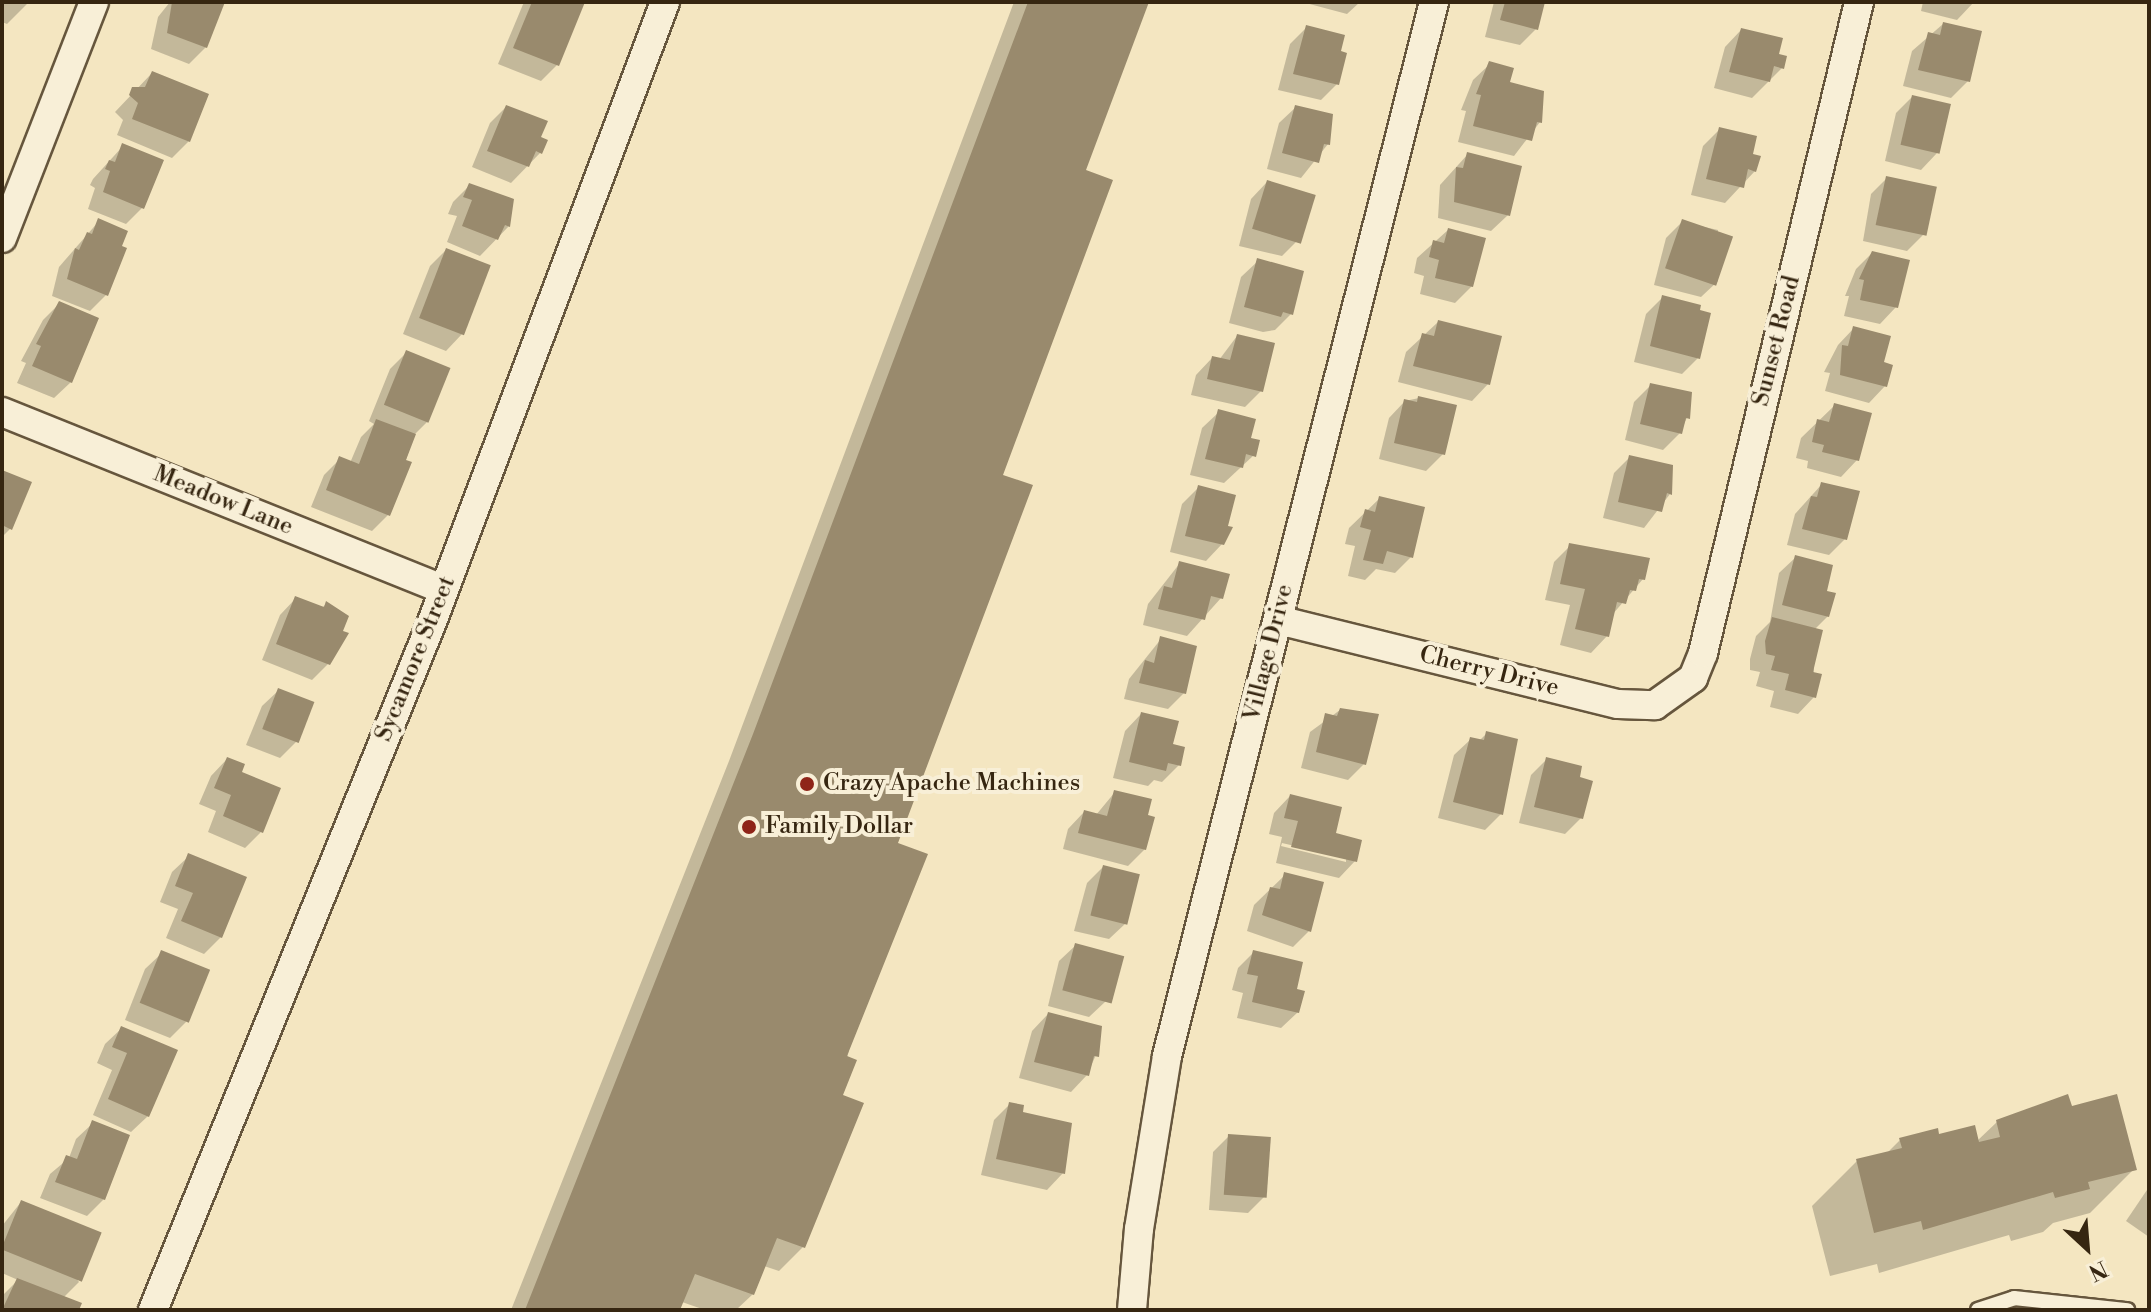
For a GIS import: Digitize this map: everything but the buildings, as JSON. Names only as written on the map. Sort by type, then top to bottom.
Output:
[{"type":"street","points":[[2,238],[94,2]]},
{"type":"street","name":"Sycamore Street","points":[[153,1310],[444,590],[665,2]]},
{"type":"street","name":"Village Drive","points":[[1132,1310],[1139,1229],[1167,1056],[1434,2]]},
{"type":"street","name":"Sunset Road","points":[[1693,678],[1703,653],[1859,2]]},
{"type":"street","name":"Meadow Lane","points":[[2,412],[444,590]]},
{"type":"street","name":"Cherry Drive","points":[[1278,620],[1618,704],[1655,705],[1693,678]]},
{"type":"lane","points":[[1978,1310],[2014,1298],[2127,1310]]},
{"type":"place","name":"Crazy Apache Machines","points":[[807,784]]},
{"type":"place","name":"Family Dollar","points":[[749,827]]}]
